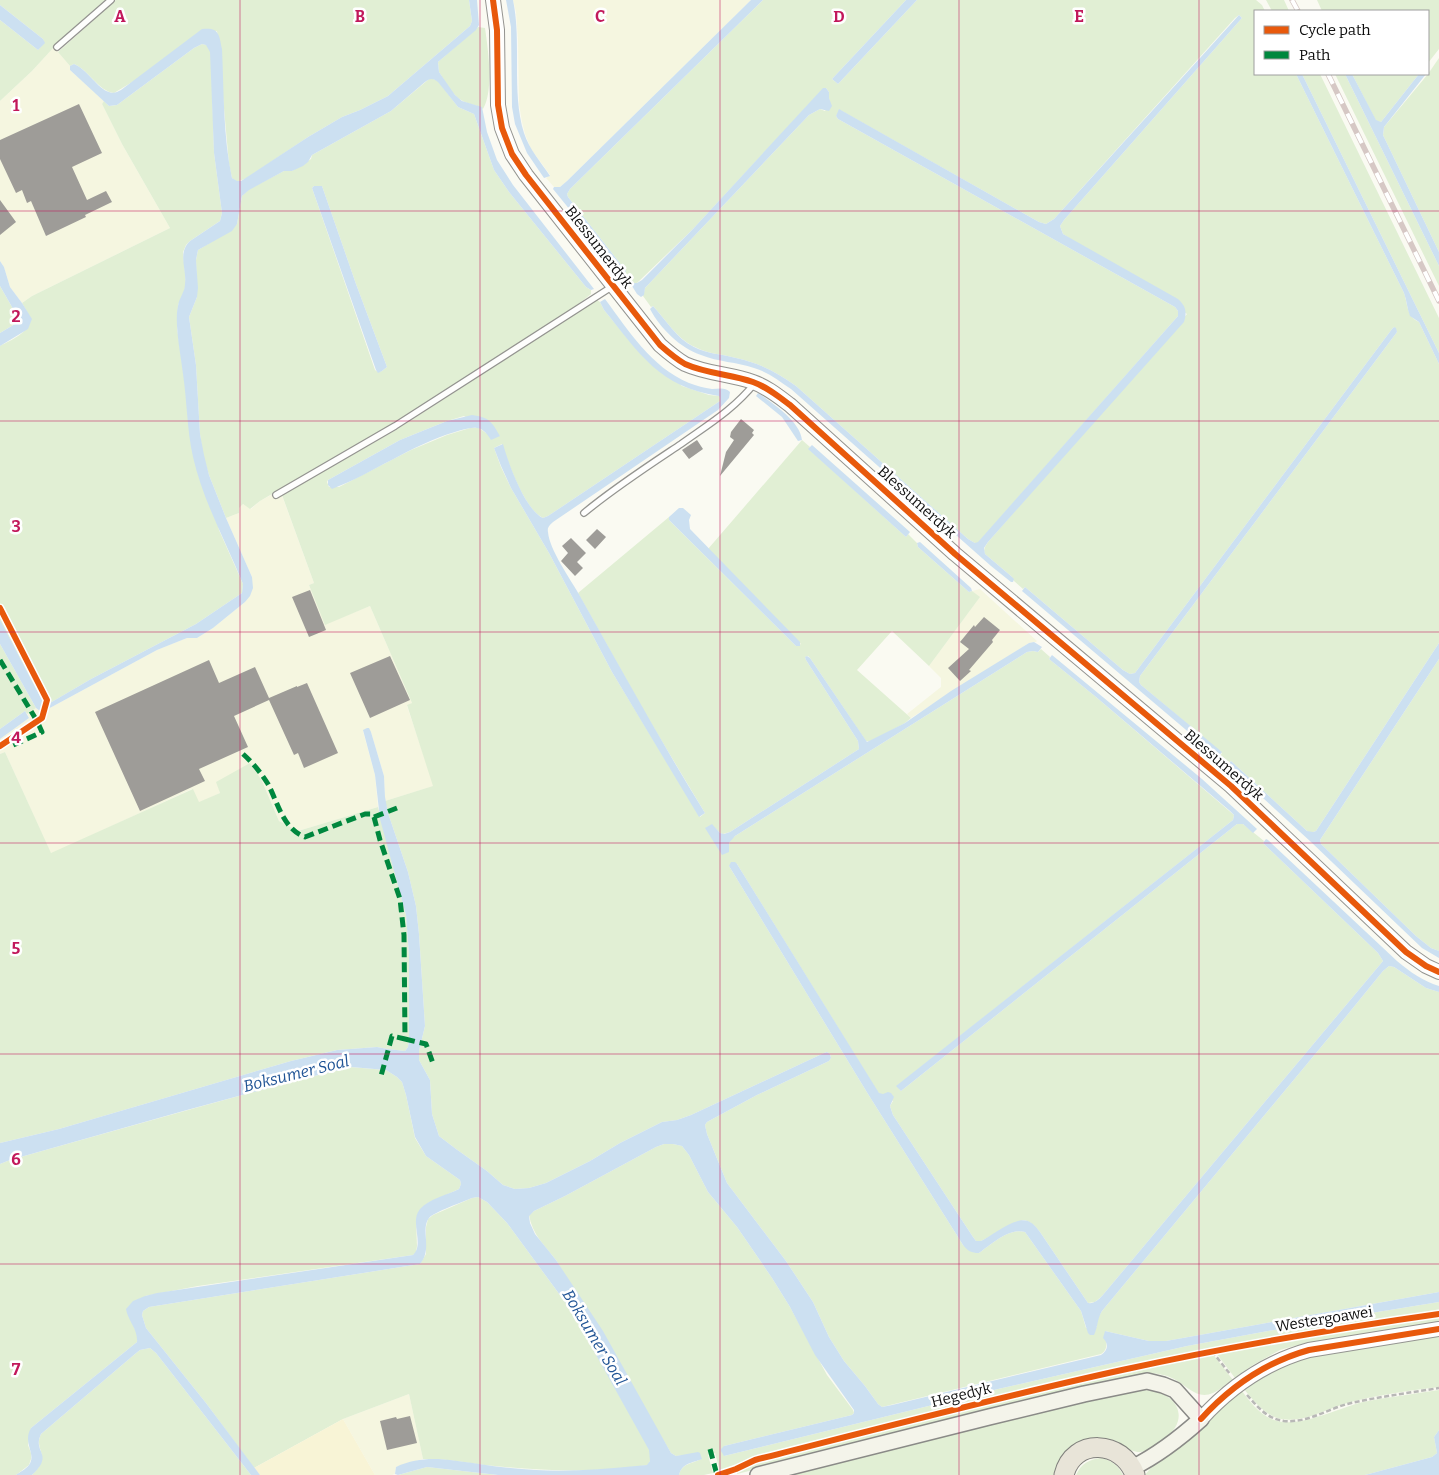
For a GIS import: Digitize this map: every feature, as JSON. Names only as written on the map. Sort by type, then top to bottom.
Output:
[{"type":"highway","points":[[1064,1475],[1070,1462],[1084,1450],[1102,1447],[1112,1449],[1120,1454],[1127,1460],[1133,1471]]},
{"type":"main road","name":"Hegedyk","points":[[758,1475],[989,1416],[1147,1381],[1175,1390],[1201,1418]]},
{"type":"main road","name":"Westergoawei","points":[[1133,1471],[1162,1452],[1201,1418]]},
{"type":"street","name":"Blessumerdyk","points":[[493,0],[497,30],[498,105],[502,128],[512,154],[526,175],[653,337],[684,364],[755,383],[767,388],[790,405],[955,554],[1231,786],[1406,952],[1426,966],[1439,972]]},
{"type":"street","name":"Westergoawei","points":[[1201,1418],[1238,1384],[1265,1367],[1285,1358],[1309,1350],[1439,1329]]},
{"type":"lane","points":[[58,47],[111,0]]},
{"type":"lane","points":[[276,495],[395,426],[613,286]]},
{"type":"lane","points":[[584,514],[607,494],[715,421],[734,406],[755,383]]},
{"type":"path","points":[[1205,1353],[1223,1349]]},
{"type":"path","points":[[1213,1351],[1234,1379]]},
{"type":"path","points":[[1242,1389],[1267,1415],[1283,1421],[1304,1420],[1344,1405],[1364,1400],[1439,1388]]},
{"type":"green space","points":[[0,0],[107,0],[55,46],[0,101],[0,20],[38,50],[44,43],[43,39],[0,5]]},
{"type":"green space","points":[[116,0],[469,0],[472,21],[470,26],[388,96],[342,117],[308,137],[247,178],[237,182],[232,178],[229,164],[217,31],[114,93],[98,85],[79,67],[74,64],[70,66],[58,52]]},
{"type":"green space","points":[[513,0],[751,0],[567,181],[560,187],[554,187],[546,178],[550,175],[531,149],[522,122],[519,104],[516,12]]},
{"type":"green space","points":[[763,0],[906,0],[832,79],[838,84],[917,0],[1256,0],[1262,5],[1264,10],[1254,10],[1254,75],[1296,75],[1404,293],[1408,309],[1419,322],[1439,364],[1439,643],[1316,831],[1310,833],[1307,831],[1231,761],[1229,763],[1220,756],[1222,753],[1139,682],[1140,676],[1397,332],[1394,327],[1135,673],[1130,674],[1123,670],[1025,587],[1023,589],[984,551],[988,542],[1187,314],[1063,234],[1060,226],[1242,18],[1239,15],[1054,219],[1046,224],[1039,222],[840,110],[836,116],[838,119],[1175,307],[1178,311],[1178,316],[978,543],[968,539],[796,386],[782,376],[760,365],[704,351],[689,344],[677,334],[653,306],[651,307],[643,296],[645,288],[809,115],[820,109],[825,111],[830,104],[829,92],[826,88],[692,230],[637,283],[633,283],[625,273],[626,271],[568,197],[567,194]]},
{"type":"green space","points":[[1266,0],[1284,0],[1289,10],[1271,10]]},
{"type":"green space","points":[[1317,0],[1439,0],[1439,49],[1429,62],[1429,10],[1322,10]]},
{"type":"green space","points":[[478,27],[485,28],[489,58],[488,92],[483,109],[464,102],[454,94],[439,72],[438,62]]},
{"type":"green space","points":[[202,44],[207,45],[211,52],[214,153],[222,213],[220,221],[190,241],[183,252],[186,283],[178,305],[177,328],[184,376],[219,530],[243,584],[242,593],[196,624],[91,679],[50,703],[45,703],[0,621],[0,346],[19,336],[30,324],[31,319],[22,303],[32,296],[170,228],[122,144],[102,104],[104,101],[109,106],[117,105]]},
{"type":"green space","points":[[54,47],[70,66],[70,70],[104,101],[102,104],[122,144],[170,228],[32,296],[22,303],[10,287],[4,267],[0,261],[0,101]]},
{"type":"green space","points":[[1439,58],[1439,252],[1383,135],[1384,127],[1429,75]]},
{"type":"green space","points":[[1302,75],[1320,75],[1439,318],[1439,353]]},
{"type":"green space","points":[[1335,75],[1345,75],[1439,266],[1439,286]]},
{"type":"green space","points":[[1353,75],[1418,75],[1381,122],[1376,121]]},
{"type":"green space","points":[[429,79],[438,81],[458,107],[474,114],[494,170],[509,192],[586,287],[591,290],[591,294],[575,307],[394,423],[260,501],[250,509],[243,504],[239,508],[239,513],[226,518],[209,475],[203,455],[200,434],[196,365],[189,317],[197,297],[196,260],[198,250],[237,224],[242,196],[249,189],[284,171],[292,171],[311,159],[312,155],[391,111]],"holes":[[[314,186],[322,186],[387,367],[382,371],[378,372],[375,370],[312,188]]]},
{"type":"green space","points":[[0,286],[18,320],[0,333]]},
{"type":"green space","points":[[597,300],[628,339],[682,386],[709,395],[719,396],[720,401],[543,518],[536,513],[524,496],[513,474],[502,444],[494,448],[511,488],[549,553],[612,672],[700,817],[705,813],[645,713],[578,593],[669,517],[669,520],[796,646],[801,644],[708,549],[802,440],[810,447],[809,449],[906,537],[908,534],[917,543],[918,547],[969,592],[972,591],[980,597],[929,666],[892,631],[857,670],[911,718],[871,742],[866,741],[810,658],[808,656],[805,657],[858,741],[859,749],[730,832],[720,833],[712,825],[728,847],[731,839],[735,836],[1027,652],[1038,652],[1041,649],[1050,657],[1049,659],[1234,815],[1233,820],[897,1086],[901,1091],[1237,824],[1243,824],[1264,841],[1263,843],[1266,846],[1378,953],[1383,961],[1102,1296],[1095,1302],[1088,1303],[1040,1232],[1031,1223],[1023,1220],[981,1241],[976,1241],[893,1115],[890,1106],[893,1101],[883,1094],[879,1094],[737,864],[729,866],[868,1094],[963,1245],[979,1253],[1007,1234],[1019,1231],[1025,1232],[1081,1311],[1086,1328],[1097,1327],[1097,1319],[1102,1311],[1389,966],[1394,967],[1426,988],[1439,992],[1439,1292],[1166,1341],[1149,1341],[1105,1331],[1106,1347],[1101,1354],[882,1407],[844,1361],[829,1337],[813,1302],[786,1261],[727,1183],[705,1125],[707,1122],[757,1095],[829,1061],[831,1058],[827,1052],[691,1115],[677,1120],[662,1122],[546,1183],[529,1188],[515,1189],[503,1185],[439,1136],[432,1114],[430,1080],[419,1060],[419,1051],[425,1026],[416,906],[408,872],[385,801],[433,786],[407,705],[412,703],[370,606],[325,625],[309,585],[314,583],[282,495],[396,430]],"holes":[[[464,416],[500,436],[486,433],[479,428],[470,428],[411,450],[339,487],[329,487],[327,482],[400,440]]]},
{"type":"green space","points":[[280,490],[314,583],[309,585],[325,624],[370,606],[412,703],[407,706],[434,786],[385,801],[384,776],[371,732],[363,731],[375,775],[378,807],[298,831],[279,821],[262,781],[217,782],[220,793],[199,803],[192,789],[51,854],[5,752],[0,754],[0,739],[29,718],[27,714],[36,708],[40,711],[48,709],[157,650],[187,638],[197,638],[213,628],[245,602],[252,577],[226,518],[239,513],[238,508],[243,504],[251,509],[260,501]]},
{"type":"green space","points":[[980,589],[1037,641],[1029,643],[911,718],[907,714],[941,687],[941,678],[929,666],[979,598],[972,591]]},
{"type":"green space","points":[[0,644],[36,708],[27,714],[25,711],[0,729]]},
{"type":"green space","points":[[1439,659],[1439,951],[1431,948],[1416,936],[1321,844],[1320,840]]},
{"type":"green space","points":[[5,752],[51,853],[193,789],[199,802],[220,793],[216,782],[250,763],[262,781],[279,821],[298,831],[378,807],[406,915],[409,955],[408,1047],[405,1051],[377,1047],[337,1050],[291,1061],[59,1129],[0,1143],[0,754]]},
{"type":"green space","points":[[350,1067],[386,1070],[402,1082],[415,1138],[426,1156],[460,1180],[459,1189],[428,1203],[416,1221],[416,1253],[413,1255],[198,1286],[145,1296],[134,1327],[138,1336],[137,1342],[31,1428],[28,1445],[31,1453],[29,1465],[16,1475],[0,1475],[0,1164]]},
{"type":"green space","points":[[664,1144],[682,1146],[689,1155],[708,1192],[737,1227],[772,1278],[827,1375],[854,1413],[724,1446],[724,1456],[998,1389],[1187,1346],[1439,1302],[1439,1311],[1240,1343],[1083,1375],[751,1458],[720,1471],[715,1453],[708,1455],[713,1473],[679,1475],[682,1468],[701,1459],[685,1455],[676,1456],[671,1453],[556,1260],[536,1234],[529,1215]]},
{"type":"green space","points":[[478,1197],[487,1202],[507,1223],[571,1310],[650,1450],[648,1465],[591,1470],[552,1470],[495,1466],[441,1459],[423,1459],[409,1394],[343,1419],[254,1468],[206,1403],[146,1328],[142,1315],[143,1311],[149,1307],[420,1264],[426,1254],[426,1227],[428,1219],[433,1215]]},
{"type":"green space","points":[[1439,1316],[1439,1323],[1294,1346],[1280,1350],[1253,1365],[1235,1378],[1216,1353],[1280,1341]]},
{"type":"green space","points":[[1439,1336],[1439,1387],[1367,1398],[1305,1418],[1289,1420],[1275,1417],[1264,1411],[1243,1388],[1270,1372],[1298,1360],[1347,1350]]},
{"type":"green space","points":[[150,1348],[156,1353],[251,1475],[32,1475],[41,1462],[39,1440],[41,1434],[140,1350]]},
{"type":"green space","points":[[1212,1353],[1233,1380],[1216,1392],[1207,1395],[1192,1391],[1169,1377],[1151,1373],[1007,1406],[737,1474],[737,1472],[753,1464],[789,1454],[1005,1400]]},
{"type":"green space","points":[[1142,1390],[1164,1394],[1176,1406],[1179,1414],[1177,1423],[1163,1440],[1164,1442],[1142,1452],[1133,1451],[1121,1445],[1059,1470],[1055,1475],[789,1475],[982,1425]]},
{"type":"green space","points":[[1241,1390],[1255,1407],[1269,1418],[1284,1422],[1295,1422],[1318,1417],[1363,1402],[1439,1390],[1439,1430],[1434,1437],[1437,1453],[1432,1457],[1365,1475],[1145,1475],[1159,1460],[1189,1440]]},
{"type":"green space","points":[[409,1394],[423,1459],[396,1467],[395,1474],[392,1475],[375,1475],[343,1419]]},
{"type":"green space","points":[[1102,1458],[1114,1464],[1123,1475],[1076,1475],[1086,1463]]},
{"type":"green space","points":[[427,1467],[498,1475],[398,1475]]},
{"type":"sand","points":[[343,1419],[375,1475],[260,1475],[254,1468]]},
{"type":"water","points":[[469,0],[477,0],[479,25],[476,30],[438,62],[439,72],[455,95],[462,101],[482,107],[487,132],[497,160],[513,185],[594,289],[591,290],[586,287],[509,192],[494,170],[474,114],[458,107],[438,82],[433,79],[425,82],[391,111],[312,155],[303,166],[292,171],[284,171],[249,190],[242,196],[237,224],[232,231],[198,250],[196,260],[197,297],[189,317],[196,365],[200,434],[204,455],[209,475],[252,577],[253,588],[250,596],[213,628],[197,638],[187,638],[157,650],[48,709],[40,711],[36,708],[0,644],[0,620],[42,700],[45,703],[50,703],[91,679],[196,624],[242,593],[243,584],[197,473],[189,436],[177,330],[178,306],[185,284],[184,251],[190,241],[220,221],[222,213],[214,153],[210,52],[206,45],[202,44],[194,48],[117,105],[109,106],[70,70],[70,66],[74,64],[84,70],[101,87],[111,93],[121,90],[202,29],[215,30],[219,36],[222,49],[224,114],[229,162],[232,178],[241,181],[342,117],[388,96],[470,26],[472,21]]},
{"type":"water","points":[[506,0],[513,0],[516,16],[517,84],[520,117],[529,144],[550,176],[544,178],[527,153],[515,124],[512,107],[511,27]]},
{"type":"water","points":[[751,0],[763,0],[567,194],[626,271],[623,275],[553,189],[554,187],[560,187],[567,181]]},
{"type":"water","points":[[906,0],[917,0],[838,84],[832,79]]},
{"type":"water","points":[[0,5],[43,39],[45,43],[38,50],[0,20]]},
{"type":"water","points":[[1239,15],[1242,18],[1060,226],[1063,234],[1178,299],[1183,304],[1185,315],[1184,322],[984,548],[985,554],[1014,579],[1013,582],[991,566],[791,389],[759,370],[693,352],[665,330],[650,309],[653,306],[688,344],[704,351],[760,365],[782,376],[796,386],[968,539],[975,543],[978,542],[1178,316],[1178,311],[1175,307],[838,119],[836,116],[839,109],[1039,222],[1046,224],[1054,219]]},
{"type":"water","points":[[1296,75],[1302,75],[1439,353],[1439,364],[1419,322],[1410,316],[1404,293]]},
{"type":"water","points":[[1345,75],[1353,75],[1376,120],[1381,122],[1418,75],[1425,75],[1384,127],[1383,135],[1439,252],[1439,266]]},
{"type":"water","points":[[823,88],[826,88],[829,92],[832,106],[829,111],[820,109],[809,115],[645,288],[644,295],[641,297],[637,294],[632,286],[633,283],[642,280],[692,230]]},
{"type":"water","points":[[314,186],[322,186],[387,367],[378,373],[312,188]]},
{"type":"water","points":[[0,261],[4,267],[10,287],[32,319],[28,329],[0,346],[0,333],[18,320],[0,286]]},
{"type":"water","points":[[605,299],[642,347],[663,368],[689,383],[709,389],[724,389],[730,392],[729,398],[718,410],[553,522],[548,530],[552,547],[561,564],[705,813],[699,817],[612,672],[549,553],[511,488],[494,448],[503,444],[518,485],[530,506],[543,518],[720,401],[719,396],[698,392],[681,385],[652,366],[604,310],[600,302]]},
{"type":"water","points":[[1394,327],[1397,332],[1140,676],[1139,682],[1141,685],[1222,752],[1218,757],[1022,591],[1025,587],[1123,670],[1130,674],[1135,673]]},
{"type":"water","points":[[758,393],[792,420],[797,426],[802,440],[798,441],[782,417],[756,396]]},
{"type":"water","points":[[472,415],[489,421],[500,436],[491,440],[485,432],[477,428],[463,430],[423,444],[332,489],[328,485],[328,480],[400,440],[447,421]]},
{"type":"water","points":[[812,445],[910,532],[906,537],[808,449]]},
{"type":"water","points":[[679,508],[683,508],[691,515],[689,520],[690,529],[800,642],[800,646],[796,646],[669,520],[669,517]]},
{"type":"water","points":[[920,542],[972,591],[969,592],[918,547],[917,543]]},
{"type":"water","points":[[1034,642],[1042,647],[1038,652],[1027,652],[735,836],[729,843],[729,852],[722,855],[705,828],[712,824],[720,833],[730,832],[859,749],[858,741],[805,657],[810,658],[867,742],[905,723],[951,691],[1029,643]]},
{"type":"water","points":[[1439,643],[1439,659],[1320,840],[1321,844],[1416,936],[1431,948],[1439,951],[1439,958],[1422,948],[1227,765],[1231,761],[1307,831],[1316,831]]},
{"type":"water","points":[[1052,655],[1202,779],[1257,829],[1253,833],[1243,824],[1237,824],[901,1091],[896,1086],[1233,820],[1234,815],[1230,811],[1049,659]]},
{"type":"water","points":[[25,711],[29,718],[0,739],[0,729]]},
{"type":"water","name":"Boksumer Soal","points":[[367,728],[371,732],[384,776],[388,813],[408,872],[416,906],[425,1026],[419,1051],[419,1060],[430,1080],[432,1114],[439,1136],[503,1185],[515,1189],[529,1188],[546,1183],[662,1122],[677,1120],[691,1115],[827,1052],[831,1058],[829,1061],[757,1095],[707,1122],[705,1125],[727,1183],[786,1261],[813,1302],[829,1337],[844,1361],[882,1407],[1101,1355],[1107,1347],[1103,1338],[1105,1331],[1149,1341],[1166,1341],[1439,1292],[1439,1302],[1187,1346],[998,1389],[724,1456],[721,1449],[724,1446],[852,1415],[854,1410],[815,1355],[790,1307],[772,1278],[737,1227],[708,1192],[689,1155],[682,1146],[664,1144],[534,1211],[529,1216],[535,1234],[556,1260],[603,1331],[671,1453],[676,1456],[700,1453],[702,1459],[682,1468],[679,1475],[498,1475],[427,1467],[398,1475],[395,1474],[396,1467],[417,1460],[427,1459],[549,1471],[647,1465],[650,1461],[649,1450],[571,1310],[507,1223],[487,1202],[478,1197],[449,1207],[429,1218],[426,1228],[426,1252],[420,1264],[149,1307],[143,1311],[142,1315],[146,1328],[260,1475],[251,1475],[156,1353],[150,1348],[140,1350],[41,1434],[39,1445],[43,1457],[39,1468],[32,1475],[16,1475],[28,1466],[31,1461],[28,1439],[31,1428],[137,1342],[136,1333],[126,1309],[133,1301],[157,1293],[413,1255],[418,1245],[416,1220],[420,1209],[433,1200],[459,1189],[460,1180],[426,1156],[415,1137],[402,1082],[386,1070],[351,1067],[187,1110],[0,1164],[0,1143],[59,1129],[291,1061],[337,1050],[377,1047],[405,1051],[409,1040],[409,955],[406,915],[380,819],[375,775],[363,730]]},
{"type":"water","points":[[1266,839],[1397,961],[1417,976],[1439,986],[1439,992],[1426,988],[1394,967],[1389,966],[1383,971],[1102,1311],[1094,1335],[1088,1333],[1081,1311],[1025,1232],[1019,1231],[1007,1234],[979,1253],[966,1249],[868,1094],[729,866],[731,862],[737,864],[879,1093],[888,1092],[894,1097],[890,1106],[893,1115],[976,1241],[981,1241],[1017,1221],[1030,1222],[1040,1232],[1088,1303],[1090,1303],[1102,1296],[1383,961],[1378,953],[1263,843]]},
{"type":"water","points":[[1439,1430],[1439,1475],[1365,1475],[1432,1457],[1437,1453],[1434,1437]]},
{"type":"building","points":[[79,104],[102,153],[72,167],[87,200],[106,191],[112,202],[46,236],[31,201],[27,203],[22,190],[16,193],[0,159],[0,140]]},
{"type":"building","points":[[0,200],[16,222],[0,235]]},
{"type":"building","points":[[741,419],[754,430],[752,433],[754,435],[720,476],[726,452],[734,440],[730,437],[731,432]]},
{"type":"building","points":[[697,440],[703,449],[689,459],[682,450]]},
{"type":"building","points":[[597,529],[606,537],[595,549],[586,540]]},
{"type":"building","points":[[571,538],[586,553],[577,562],[583,568],[575,576],[561,561],[568,553],[562,546]]},
{"type":"building","points":[[310,590],[326,630],[309,637],[292,597]]},
{"type":"building","points":[[984,617],[1000,630],[992,640],[993,642],[969,670],[971,671],[960,681],[948,668],[969,649],[960,642],[974,625],[975,627]]},
{"type":"building","points":[[390,656],[410,700],[370,718],[350,673]]},
{"type":"building","points":[[209,660],[219,683],[255,667],[269,698],[307,683],[338,753],[304,768],[298,753],[294,755],[269,700],[234,716],[248,747],[199,769],[205,781],[140,811],[95,712]]},
{"type":"building","points":[[410,1416],[417,1443],[387,1450],[380,1421]]},
{"type":"railway","points":[[1292,0],[1297,10]]},
{"type":"railway","points":[[1328,75],[1439,301]]},
{"type":"marked path","points":[[0,660],[42,732],[9,747]]},
{"type":"marked path","points":[[243,754],[257,768],[268,784],[286,822],[291,828],[305,837],[365,814],[372,814],[374,817],[400,899],[404,935],[405,1039],[392,1036],[381,1076]]},
{"type":"marked path","points":[[374,817],[397,808]]},
{"type":"marked path","points":[[405,1039],[426,1044],[434,1066]]},
{"type":"marked path","points":[[710,1449],[717,1475]]},
{"type":"cycle path","points":[[493,0],[497,30],[498,105],[502,128],[512,154],[526,175],[660,345],[685,364],[753,382],[768,389],[790,405],[955,554],[1231,786],[1406,952],[1426,966],[1439,972]]},
{"type":"cycle path","points":[[0,608],[47,700],[42,718],[0,746]]},
{"type":"cycle path","points":[[718,1475],[755,1460],[1076,1380],[1280,1339],[1439,1314]]},
{"type":"cycle path","points":[[1201,1419],[1237,1386],[1264,1368],[1293,1355],[1309,1350],[1439,1329]]}]
